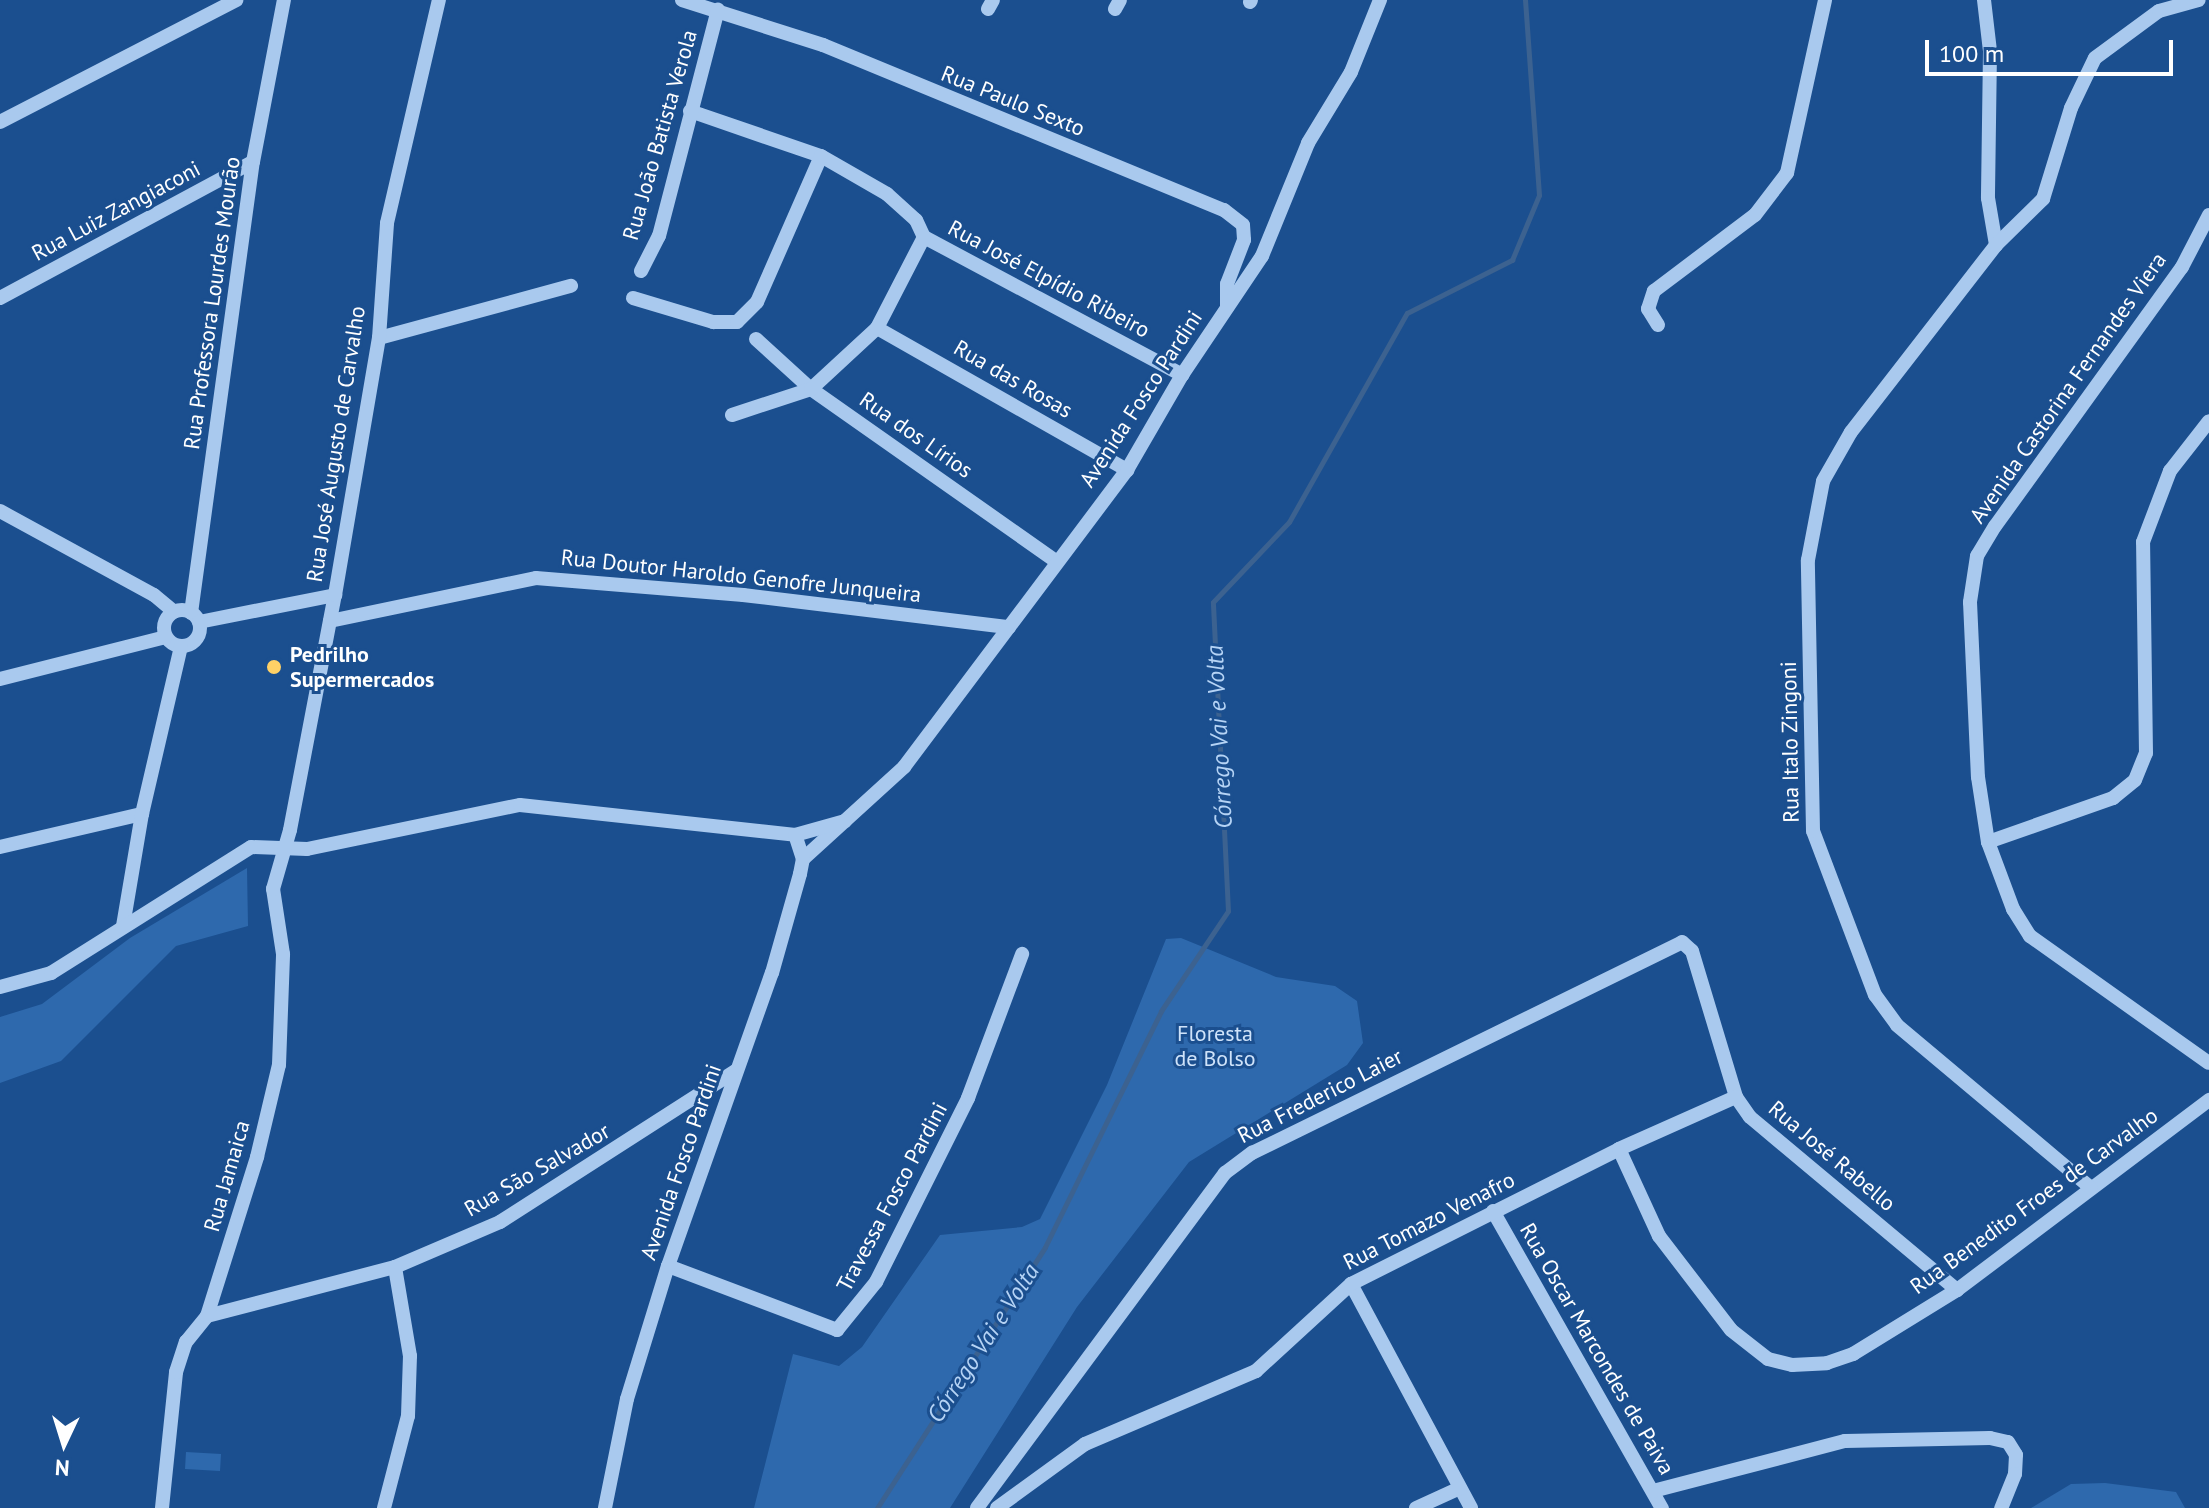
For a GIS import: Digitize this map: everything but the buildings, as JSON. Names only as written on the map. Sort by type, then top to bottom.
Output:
[{"type":"street","points":[[0,122],[236,0]]},
{"type":"street","name":"Rua Professora Lourdes Mourão","points":[[195,618],[253,162],[284,0]]},
{"type":"street","name":"Rua José Augusto de Carvalho","points":[[283,847],[335,595],[379,338],[387,223],[439,0]]},
{"type":"street","name":"Avenida Fosco Pardini","points":[[605,1508],[627,1399],[668,1266],[772,973],[803,859],[904,767],[1127,470],[1182,375],[1262,256],[1308,143],[1351,72],[1380,0]]},
{"type":"street","points":[[1658,325],[1648,309],[1654,291],[1755,215],[1787,173],[1825,0]]},
{"type":"street","points":[[1984,0],[1990,51],[1988,198],[1996,245]]},
{"type":"street","name":"Rua Italo Zingoni","points":[[2091,1188],[1897,1025],[1875,995],[1813,831],[1808,560],[1823,481],[1851,432],[1996,245],[2043,199],[2071,108],[2095,58],[2159,11],[2199,0]]},
{"type":"street","name":"Rua Paulo Sexto","points":[[687,1],[823,45],[1224,210],[1243,225],[1244,240],[1227,284],[1227,307]]},
{"type":"street","name":"Rua João Batista Verola","points":[[641,271],[659,236],[718,10]]},
{"type":"street","name":"Rua José Elpídio Ribeiro","points":[[690,111],[821,156],[887,194],[916,220],[924,237],[1182,375]]},
{"type":"street","points":[[633,298],[713,322],[737,322],[757,302],[821,156]]},
{"type":"street","name":"Rua Luiz Zangiaconi","points":[[0,298],[253,162]]},
{"type":"street","name":"Avenida Castorina Fernandes Viera","points":[[2209,215],[2182,267],[1977,556],[1971,618],[1978,777],[1988,842],[2013,909],[2030,936],[2209,1063]]},
{"type":"street","points":[[732,415],[811,389],[877,328],[924,237]]},
{"type":"street","points":[[379,338],[571,286]]},
{"type":"street","name":"Rua das Rosas","points":[[877,328],[1127,470]]},
{"type":"street","name":"Rua dos Lírios","points":[[756,339],[811,389],[1056,561]]},
{"type":"street","points":[[1988,842],[2113,798],[2135,780],[2146,753],[2143,542],[2170,471],[2209,421]]},
{"type":"street","points":[[0,511],[154,595],[174,612],[195,618],[335,595]]},
{"type":"street","name":"Rua Doutor Haroldo Genofre Junqueira","points":[[330,621],[536,578],[743,595],[1009,627]]},
{"type":"street","points":[[166,637],[164,626],[174,612]]},
{"type":"street","points":[[181,646],[197,639],[195,618]]},
{"type":"street","points":[[0,679],[166,637],[181,646]]},
{"type":"street","points":[[123,926],[142,814],[181,646]]},
{"type":"street","points":[[0,987],[51,973],[251,847],[307,849],[520,805],[795,835],[848,820]]},
{"type":"street","points":[[0,847],[142,814]]},
{"type":"street","points":[[795,835],[803,859]]},
{"type":"street","name":"Rua Jamaica","points":[[162,1508],[176,1372],[186,1342],[207,1316],[257,1157],[279,1065],[283,954],[273,889],[283,847]]},
{"type":"street","name":"Rua José Rabello","points":[[1682,942],[1692,951],[1736,1097],[1750,1117],[1957,1290]]},
{"type":"street","name":"Rua Frederico Laier","points":[[977,1508],[1225,1173],[1252,1153],[1682,942]]},
{"type":"street","name":"Travessa Fosco Pardini","points":[[668,1266],[837,1330],[876,1282],[968,1098],[1022,954]]},
{"type":"street","name":"Rua São Salvador","points":[[207,1316],[395,1267],[511,1215],[736,1071]]},
{"type":"street","name":"Rua Tomazo Venafro","points":[[997,1508],[1085,1444],[1256,1371],[1351,1284],[1619,1149],[1736,1097]]},
{"type":"street","name":"Rua Benedito Froes de Carvalho","points":[[1619,1149],[1659,1236],[1731,1330],[1768,1359],[1792,1365],[1853,1354],[1957,1290],[2209,1100]]},
{"type":"street","name":"Rua Oscar Marcondes de Paiva","points":[[1493,1211],[1662,1508]]},
{"type":"street","points":[[384,1508],[408,1416],[410,1356],[395,1267]]},
{"type":"street","points":[[1351,1284],[1471,1508]]},
{"type":"street","points":[[1653,1491],[1845,1441],[1990,1438],[2008,1442],[2016,1455],[2015,1474],[2001,1508]]},
{"type":"street","points":[[1416,1508],[1460,1488]]},
{"type":"green space","points":[[247,868],[248,926],[176,946],[61,1061],[0,1083],[0,1017],[42,1004],[130,938]]},
{"type":"green space","name":"Floresta de Bolso","points":[[1181,938],[1276,977],[1335,986],[1357,1001],[1363,1043],[1347,1065],[1189,1162],[1077,1307],[950,1508],[754,1508],[793,1354],[839,1366],[862,1347],[940,1235],[1022,1227],[1040,1219],[1107,1085],[1166,939]]},
{"type":"green space","points":[[186,1452],[221,1454],[220,1471],[185,1469]]},
{"type":"green space","points":[[2105,1483],[2176,1492],[2185,1508],[2031,1508],[2071,1484]]},
{"type":"waterway","name":"Córrego Vai e Volta","points":[[877,1508],[1045,1247],[1161,1011],[1228,911],[1213,602],[1289,522],[1407,313],[1512,260],[1539,195],[1525,0]]},
{"type":"place","name":"Pedrilho Supermercados","points":[[274,667]]}]
